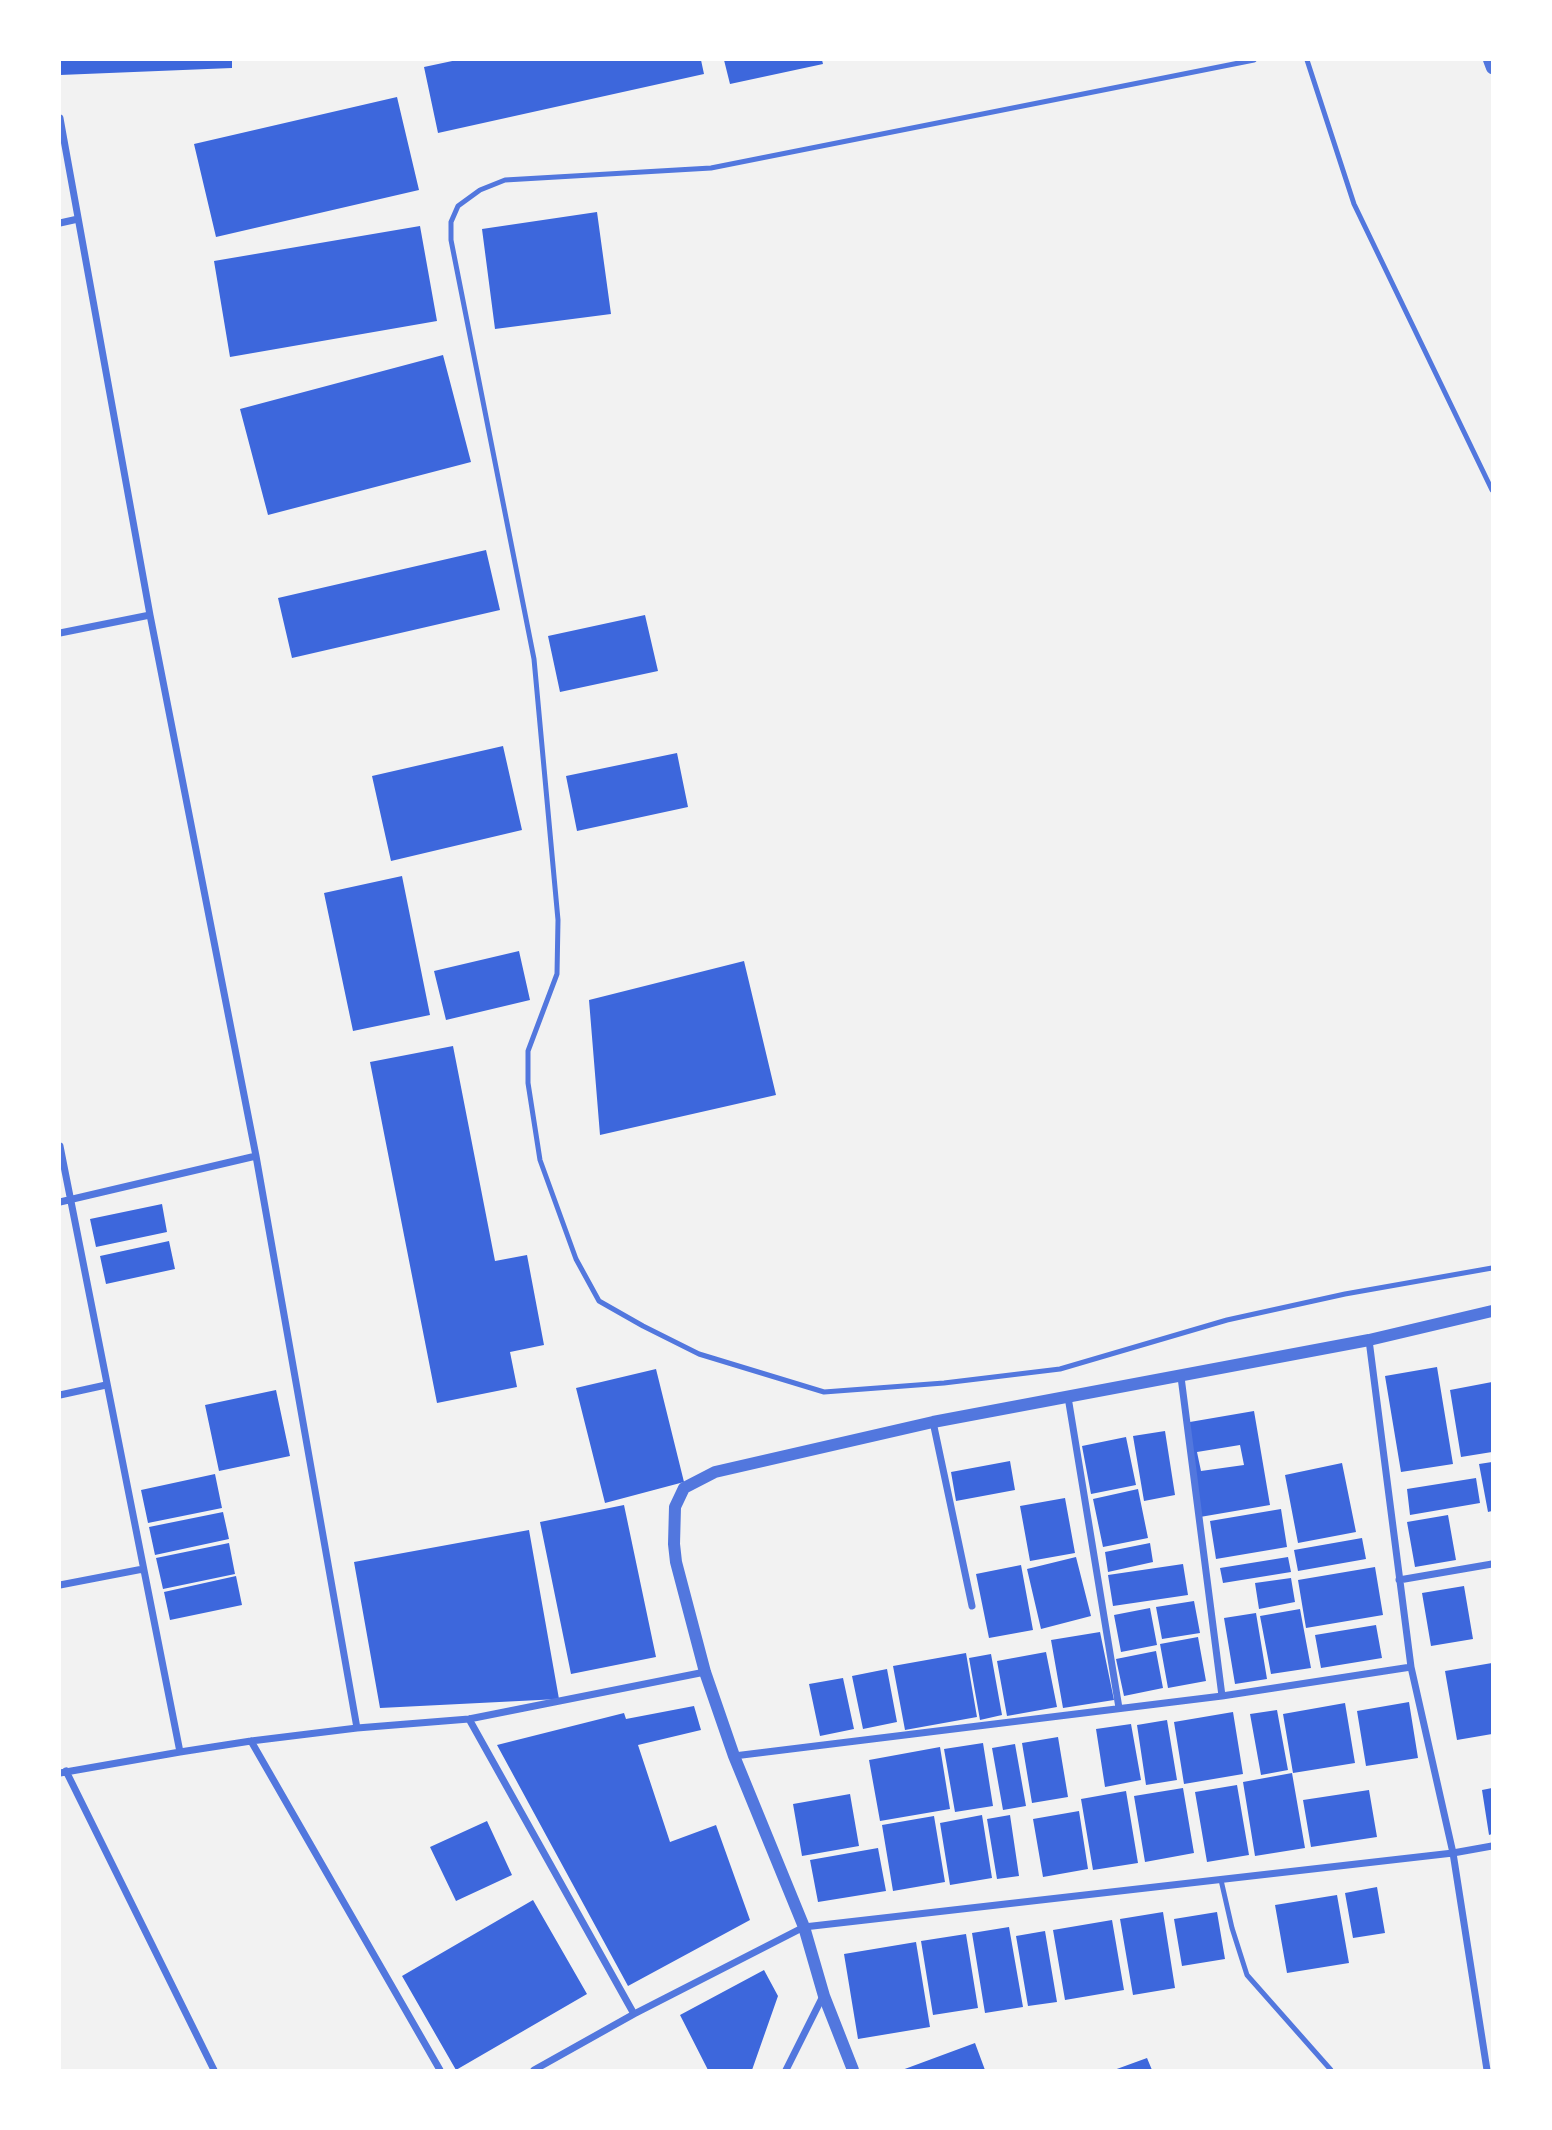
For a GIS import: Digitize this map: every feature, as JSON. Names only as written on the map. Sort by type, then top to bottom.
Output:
[{"type":"street","points":[[1489,60],[1493,68]]},
{"type":"street","points":[[60,118],[150,615],[256,1156],[357,1728]]},
{"type":"street","points":[[60,223],[78,219]]},
{"type":"street","points":[[60,633],[150,615]]},
{"type":"street","points":[[60,1146],[180,1752]]},
{"type":"street","points":[[60,1202],[256,1156]]},
{"type":"street","points":[[853,2070],[824,1996],[804,1927],[733,1756],[705,1672],[676,1562],[675,1507],[684,1488],[715,1472],[933,1422],[1369,1340],[1493,1311]]},
{"type":"street","points":[[1369,1340],[1411,1667],[1454,1853],[1487,2070]]},
{"type":"street","points":[[1181,1377],[1222,1696]]},
{"type":"street","points":[[60,1395],[106,1385]]},
{"type":"street","points":[[1069,1396],[1119,1707]]},
{"type":"street","points":[[933,1422],[972,1605]]},
{"type":"street","points":[[1399,1580],[1493,1564]]},
{"type":"street","points":[[60,1585],[144,1569]]},
{"type":"street","points":[[733,1756],[1222,1696],[1411,1667]]},
{"type":"street","points":[[214,2070],[63,1772],[251,1741],[357,1728],[469,1719],[705,1672]]},
{"type":"street","points":[[469,1719],[634,2014]]},
{"type":"street","points":[[251,1741],[440,2070]]},
{"type":"street","points":[[534,2070],[634,2014],[804,1927],[1454,1853],[1493,1846]]},
{"type":"street","points":[[786,2070],[824,1996]]},
{"type":"lane","points":[[1254,60],[711,168],[505,180],[480,190],[458,206],[451,222],[451,240],[534,659],[558,920],[558,974],[528,1051],[528,1083],[541,1160],[576,1259],[599,1301],[699,1354],[824,1392],[944,1383],[1060,1369],[1227,1320],[1345,1294],[1493,1268]]},
{"type":"lane","points":[[1307,60],[1354,204],[1493,490]]},
{"type":"lane","points":[[1221,1880],[1231,1928],[1247,1975],[1331,2070]]},
{"type":"building","points":[[60,60],[232,60],[232,68],[60,75]]},
{"type":"building","points":[[457,60],[701,60],[704,74],[438,133],[424,67]]},
{"type":"building","points":[[724,60],[822,60],[823,64],[730,84]]},
{"type":"building","points":[[397,97],[419,190],[216,237],[194,144]]},
{"type":"building","points":[[597,212],[611,314],[495,329],[482,229]]},
{"type":"building","points":[[420,226],[437,321],[230,357],[214,261]]},
{"type":"building","points":[[443,355],[471,462],[268,515],[240,409]]},
{"type":"building","points":[[486,550],[500,610],[292,658],[278,598]]},
{"type":"building","points":[[645,615],[658,671],[560,692],[548,636]]},
{"type":"building","points":[[503,746],[522,830],[391,861],[372,776]]},
{"type":"building","points":[[677,753],[688,807],[577,831],[566,776]]},
{"type":"building","points":[[402,876],[430,1015],[353,1031],[324,893]]},
{"type":"building","points":[[519,951],[530,1000],[446,1020],[434,971]]},
{"type":"building","points":[[744,961],[776,1095],[600,1135],[589,1000]]},
{"type":"building","points":[[453,1046],[495,1261],[527,1255],[544,1345],[510,1352],[517,1387],[437,1403],[370,1062]]},
{"type":"building","points":[[162,1204],[167,1232],[96,1247],[90,1219]]},
{"type":"building","points":[[169,1241],[175,1269],[106,1284],[100,1256]]},
{"type":"building","points":[[1437,1367],[1453,1464],[1401,1472],[1385,1376]]},
{"type":"building","points":[[656,1369],[684,1482],[605,1503],[576,1388]]},
{"type":"building","points":[[1492,1382],[1492,1452],[1461,1457],[1450,1390]]},
{"type":"building","points":[[276,1390],[290,1456],[219,1471],[205,1405]]},
{"type":"building","points":[[1254,1411],[1270,1505],[1200,1517],[1184,1423]],"holes":[[[1240,1445],[1244,1465],[1201,1471],[1197,1452]]]},
{"type":"building","points":[[1165,1431],[1175,1495],[1144,1501],[1133,1436]]},
{"type":"building","points":[[1126,1437],[1136,1485],[1091,1494],[1082,1446]]},
{"type":"building","points":[[1010,1461],[1015,1490],[956,1501],[951,1472]]},
{"type":"building","points":[[1492,1462],[1492,1511],[1488,1512],[1479,1464]]},
{"type":"building","points":[[1342,1463],[1356,1532],[1298,1543],[1285,1475]]},
{"type":"building","points":[[215,1474],[222,1508],[148,1523],[141,1490]]},
{"type":"building","points":[[1476,1478],[1480,1503],[1410,1515],[1407,1489]]},
{"type":"building","points":[[1138,1489],[1148,1538],[1103,1547],[1093,1499]]},
{"type":"building","points":[[1065,1498],[1075,1553],[1030,1561],[1020,1506]]},
{"type":"building","points":[[624,1505],[656,1657],[571,1674],[540,1522]]},
{"type":"building","points":[[1281,1509],[1287,1547],[1216,1559],[1210,1521]]},
{"type":"building","points":[[223,1512],[229,1539],[155,1555],[149,1527]]},
{"type":"building","points":[[1448,1515],[1456,1560],[1415,1567],[1407,1522]]},
{"type":"building","points":[[529,1530],[559,1699],[380,1708],[354,1562]]},
{"type":"building","points":[[1362,1538],[1366,1559],[1298,1571],[1294,1550]]},
{"type":"building","points":[[229,1543],[235,1574],[163,1589],[156,1558]]},
{"type":"building","points":[[1150,1543],[1153,1562],[1108,1572],[1105,1552]]},
{"type":"building","points":[[1076,1557],[1091,1616],[1041,1629],[1027,1569]]},
{"type":"building","points":[[1288,1557],[1291,1572],[1223,1583],[1220,1568]]},
{"type":"building","points":[[1183,1564],[1188,1595],[1113,1606],[1108,1575]]},
{"type":"building","points":[[1021,1565],[1033,1630],[989,1638],[976,1574]]},
{"type":"building","points":[[1375,1567],[1383,1615],[1306,1628],[1298,1580]]},
{"type":"building","points":[[236,1576],[242,1605],[170,1620],[164,1592]]},
{"type":"building","points":[[1291,1578],[1295,1602],[1259,1609],[1255,1583]]},
{"type":"building","points":[[1464,1586],[1473,1639],[1431,1646],[1422,1593]]},
{"type":"building","points":[[1194,1601],[1200,1633],[1162,1639],[1156,1607]]},
{"type":"building","points":[[1150,1608],[1157,1645],[1121,1652],[1114,1615]]},
{"type":"building","points":[[1300,1609],[1311,1668],[1271,1674],[1260,1616]]},
{"type":"building","points":[[1256,1613],[1267,1679],[1235,1684],[1224,1618]]},
{"type":"building","points":[[1376,1625],[1382,1658],[1321,1668],[1315,1635]]},
{"type":"building","points":[[1100,1632],[1114,1700],[1063,1708],[1051,1640]]},
{"type":"building","points":[[1198,1637],[1206,1681],[1168,1688],[1160,1644]]},
{"type":"building","points":[[1156,1651],[1163,1688],[1124,1696],[1116,1659]]},
{"type":"building","points":[[1046,1652],[1057,1707],[1007,1716],[997,1661]]},
{"type":"building","points":[[966,1653],[977,1717],[905,1730],[893,1666]]},
{"type":"building","points":[[991,1654],[1002,1715],[980,1720],[969,1658]]},
{"type":"building","points":[[1492,1663],[1492,1734],[1457,1740],[1445,1671]]},
{"type":"building","points":[[887,1669],[897,1722],[863,1729],[852,1676]]},
{"type":"building","points":[[843,1678],[854,1729],[820,1736],[809,1684]]},
{"type":"building","points":[[1409,1702],[1418,1758],[1366,1766],[1357,1711]]},
{"type":"building","points":[[1345,1703],[1355,1763],[1293,1773],[1283,1714]]},
{"type":"building","points":[[694,1706],[701,1730],[638,1745],[670,1842],[716,1825],[750,1920],[628,1986],[497,1745],[624,1713],[626,1719]]},
{"type":"building","points":[[1277,1710],[1288,1770],[1261,1775],[1250,1714]]},
{"type":"building","points":[[1233,1712],[1243,1774],[1184,1784],[1174,1722]]},
{"type":"building","points":[[1167,1720],[1177,1780],[1146,1785],[1137,1725]]},
{"type":"building","points":[[1131,1724],[1141,1780],[1105,1787],[1096,1729]]},
{"type":"building","points":[[1058,1737],[1068,1797],[1032,1803],[1022,1743]]},
{"type":"building","points":[[983,1743],[993,1806],[955,1812],[944,1749]]},
{"type":"building","points":[[1015,1744],[1026,1806],[1003,1810],[992,1748]]},
{"type":"building","points":[[940,1747],[950,1809],[880,1821],[869,1760]]},
{"type":"building","points":[[1292,1773],[1305,1848],[1255,1856],[1243,1782]]},
{"type":"building","points":[[1237,1785],[1249,1855],[1207,1862],[1195,1792]]},
{"type":"building","points":[[1183,1788],[1194,1853],[1145,1862],[1134,1796]]},
{"type":"building","points":[[1492,1788],[1492,1834],[1489,1835],[1482,1790]]},
{"type":"building","points":[[1369,1790],[1377,1837],[1311,1847],[1303,1800]]},
{"type":"building","points":[[1126,1791],[1138,1863],[1093,1870],[1081,1799]]},
{"type":"building","points":[[850,1794],[859,1846],[802,1856],[793,1804]]},
{"type":"building","points":[[1079,1811],[1088,1869],[1043,1877],[1033,1819]]},
{"type":"building","points":[[982,1815],[992,1878],[950,1885],[940,1823]]},
{"type":"building","points":[[1010,1815],[1019,1876],[997,1879],[987,1819]]},
{"type":"building","points":[[934,1816],[945,1882],[893,1891],[882,1825]]},
{"type":"building","points":[[487,1821],[512,1875],[456,1901],[430,1847]]},
{"type":"building","points":[[878,1848],[886,1891],[818,1902],[810,1860]]},
{"type":"building","points":[[1377,1887],[1385,1933],[1353,1938],[1345,1893]]},
{"type":"building","points":[[1337,1895],[1349,1963],[1287,1973],[1275,1905]]},
{"type":"building","points":[[533,1900],[587,1994],[456,2070],[402,1976]]},
{"type":"building","points":[[1163,1912],[1175,1988],[1133,1995],[1120,1919]]},
{"type":"building","points":[[1217,1912],[1225,1959],[1182,1966],[1174,1919]]},
{"type":"building","points":[[1112,1920],[1124,1990],[1065,2000],[1053,1930]]},
{"type":"building","points":[[1009,1927],[1023,2007],[985,2013],[972,1933]]},
{"type":"building","points":[[1045,1931],[1057,2002],[1028,2006],[1016,1936]]},
{"type":"building","points":[[966,1934],[978,2008],[933,2015],[921,1941]]},
{"type":"building","points":[[916,1942],[930,2027],[858,2039],[844,1954]]},
{"type":"building","points":[[764,1970],[778,1996],[752,2070],[708,2070],[680,2015]]},
{"type":"building","points":[[975,2043],[985,2070],[902,2070]]},
{"type":"building","points":[[1147,2058],[1152,2070],[1114,2070]]}]
